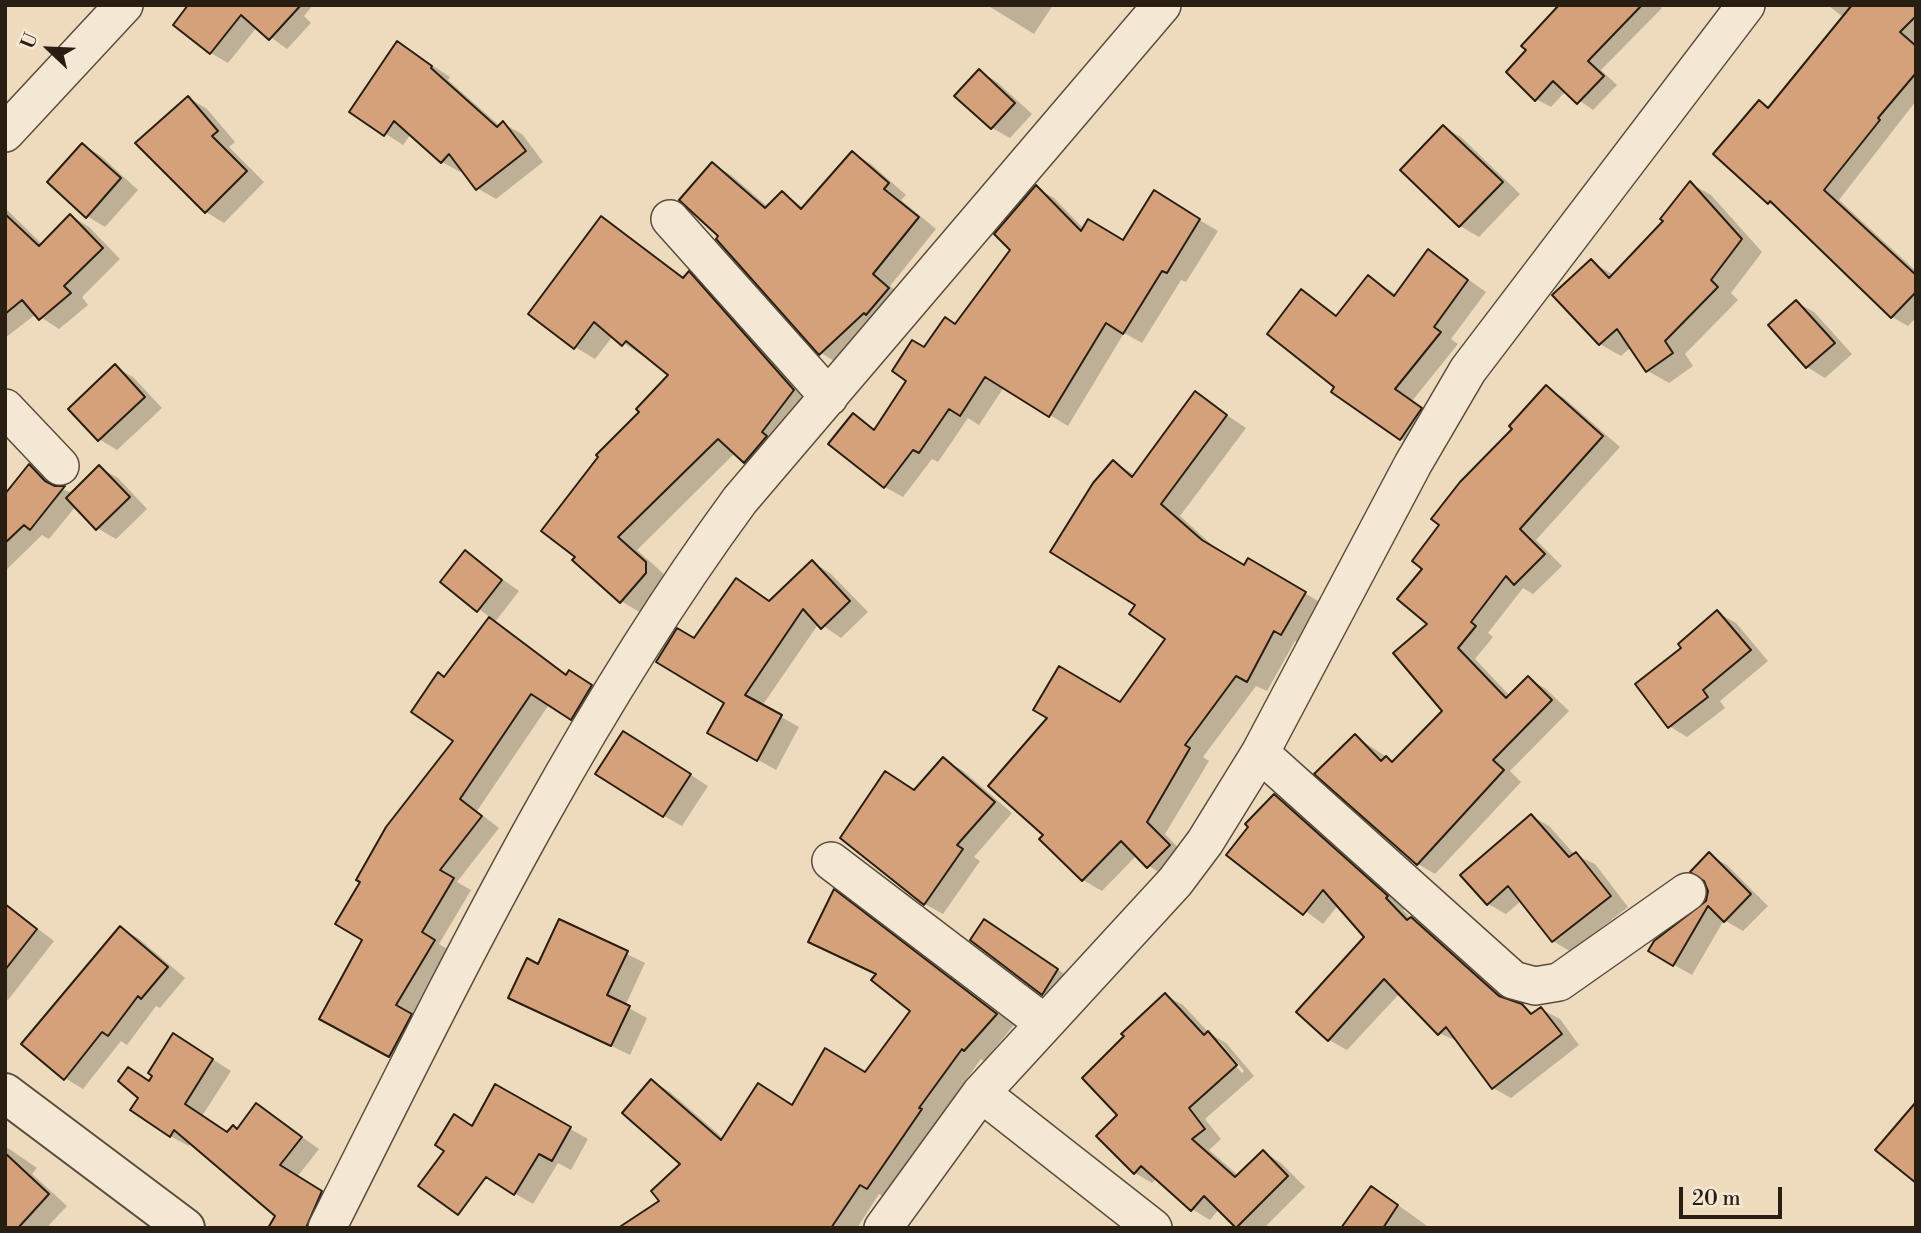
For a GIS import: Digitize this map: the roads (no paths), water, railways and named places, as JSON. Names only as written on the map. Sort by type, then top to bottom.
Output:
[{"type":"street","points":[[5,133],[124,5]]},
{"type":"street","points":[[327,1228],[460,963],[569,762],[685,575],[740,500],[1162,5]]},
{"type":"street","points":[[883,1228],[981,1093],[1175,882],[1205,842],[1260,753],[1413,464],[1468,370],[1746,5]]},
{"type":"street","points":[[670,219],[829,397]]},
{"type":"street","points":[[5,408],[60,466]]},
{"type":"street","points":[[1260,753],[1513,980],[1535,986],[1559,982],[1687,892]]},
{"type":"street","points":[[831,861],[1044,1023]]},
{"type":"street","points":[[5,1093],[185,1228]]},
{"type":"street","points":[[981,1093],[1153,1228]]}]
